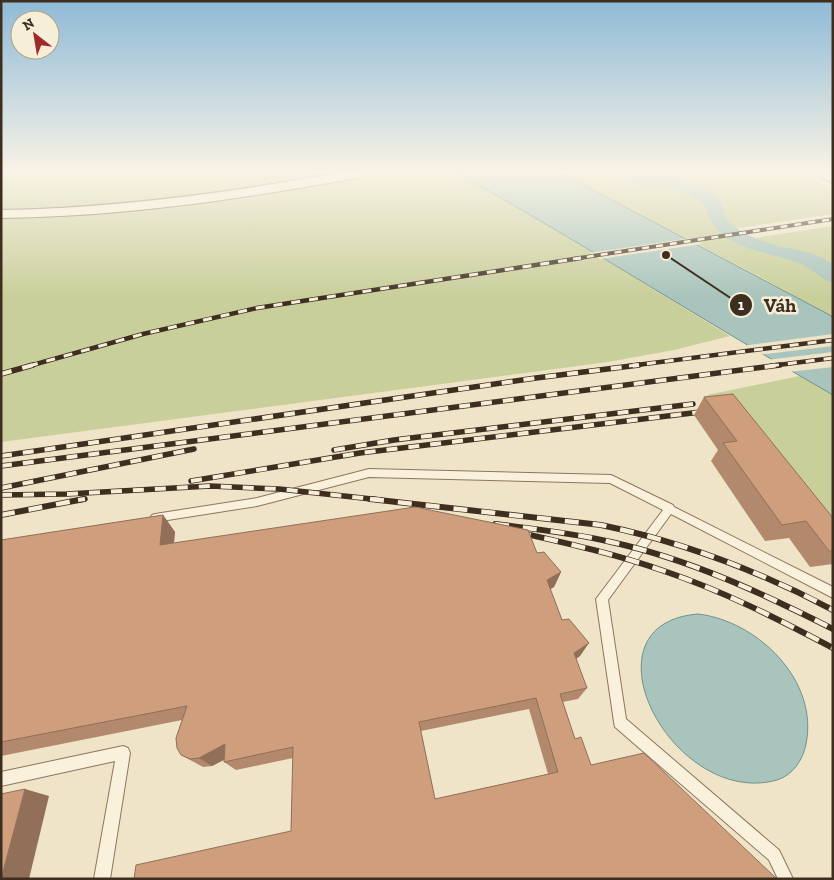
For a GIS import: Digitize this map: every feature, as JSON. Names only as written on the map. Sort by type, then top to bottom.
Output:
[{"type":"main road","points":[[1,223],[119,219],[163,214]]},
{"type":"lane","points":[[149,519],[257,502],[369,473],[611,479],[833,593]]},
{"type":"lane","points":[[670,508],[602,599],[620,722],[774,855],[786,879]]},
{"type":"lane","points":[[1,779],[123,753],[102,879]]},
{"type":"green space","points":[[1,214],[530,214],[730,336],[674,350],[608,362],[1,442]]},
{"type":"green space","points":[[640,214],[833,214],[724,230],[754,238],[833,226],[833,317]]},
{"type":"green space","points":[[800,376],[833,395],[833,520],[707,395]]},
{"type":"water","points":[[528,214],[639,214],[833,317],[833,395],[739,340]]},
{"type":"water","points":[[698,614],[720,619],[742,628],[762,642],[779,658],[793,677],[803,698],[808,721],[806,744],[796,766],[783,778],[739,782],[704,768],[674,743],[653,712],[642,679],[644,648],[662,625]]},
{"type":"pier","points":[[691,238],[702,244],[600,259],[589,253]]},
{"type":"pier","points":[[833,334],[833,346],[758,355],[742,346]]},
{"type":"pier","points":[[833,352],[833,367],[788,372],[766,360]]},
{"type":"building","points":[[733,394],[833,518],[833,551],[829,551],[806,521],[782,525],[723,443],[737,441],[704,397]]},
{"type":"building","points":[[415,507],[528,530],[537,553],[544,552],[561,572],[547,580],[562,620],[569,619],[589,643],[574,653],[587,688],[560,694],[575,739],[581,737],[591,765],[644,753],[777,879],[134,879],[136,865],[291,831],[293,747],[224,762],[225,744],[199,758],[190,759],[181,755],[177,748],[176,738],[187,706],[1,742],[1,540],[163,515],[160,545]],"holes":[[[536,698],[558,772],[435,799],[419,722]]]},
{"type":"building","points":[[25,789],[1,879],[1,794]]},
{"type":"waterway","points":[[716,214],[724,228],[758,246],[807,259],[823,267],[833,277]]},
{"type":"railway","points":[[573,259],[833,219]]},
{"type":"railway","points":[[29,366],[143,334],[257,308],[581,258]]},
{"type":"railway","points":[[629,366],[833,340]]},
{"type":"railway","points":[[770,366],[833,358]]},
{"type":"railway","points":[[1,374],[33,365]]},
{"type":"railway","points":[[1,456],[536,378],[639,365]]},
{"type":"railway","points":[[1,466],[780,365]]},
{"type":"railway","points":[[334,450],[394,440],[693,404]]},
{"type":"railway","points":[[191,481],[360,453],[709,411]]},
{"type":"railway","points":[[1,488],[194,449]]},
{"type":"railway","points":[[1,495],[67,494],[210,486],[279,489],[381,500]]},
{"type":"railway","points":[[370,499],[601,525],[631,532],[691,549],[749,570],[833,610]]},
{"type":"railway","points":[[1,515],[81,500]]},
{"type":"railway","points":[[495,524],[597,539],[669,558],[725,578],[833,629]]},
{"type":"railway","points":[[517,532],[609,554],[708,587],[833,648]]},
{"type":"place","name":"Váh","points":[[666,255]]}]
